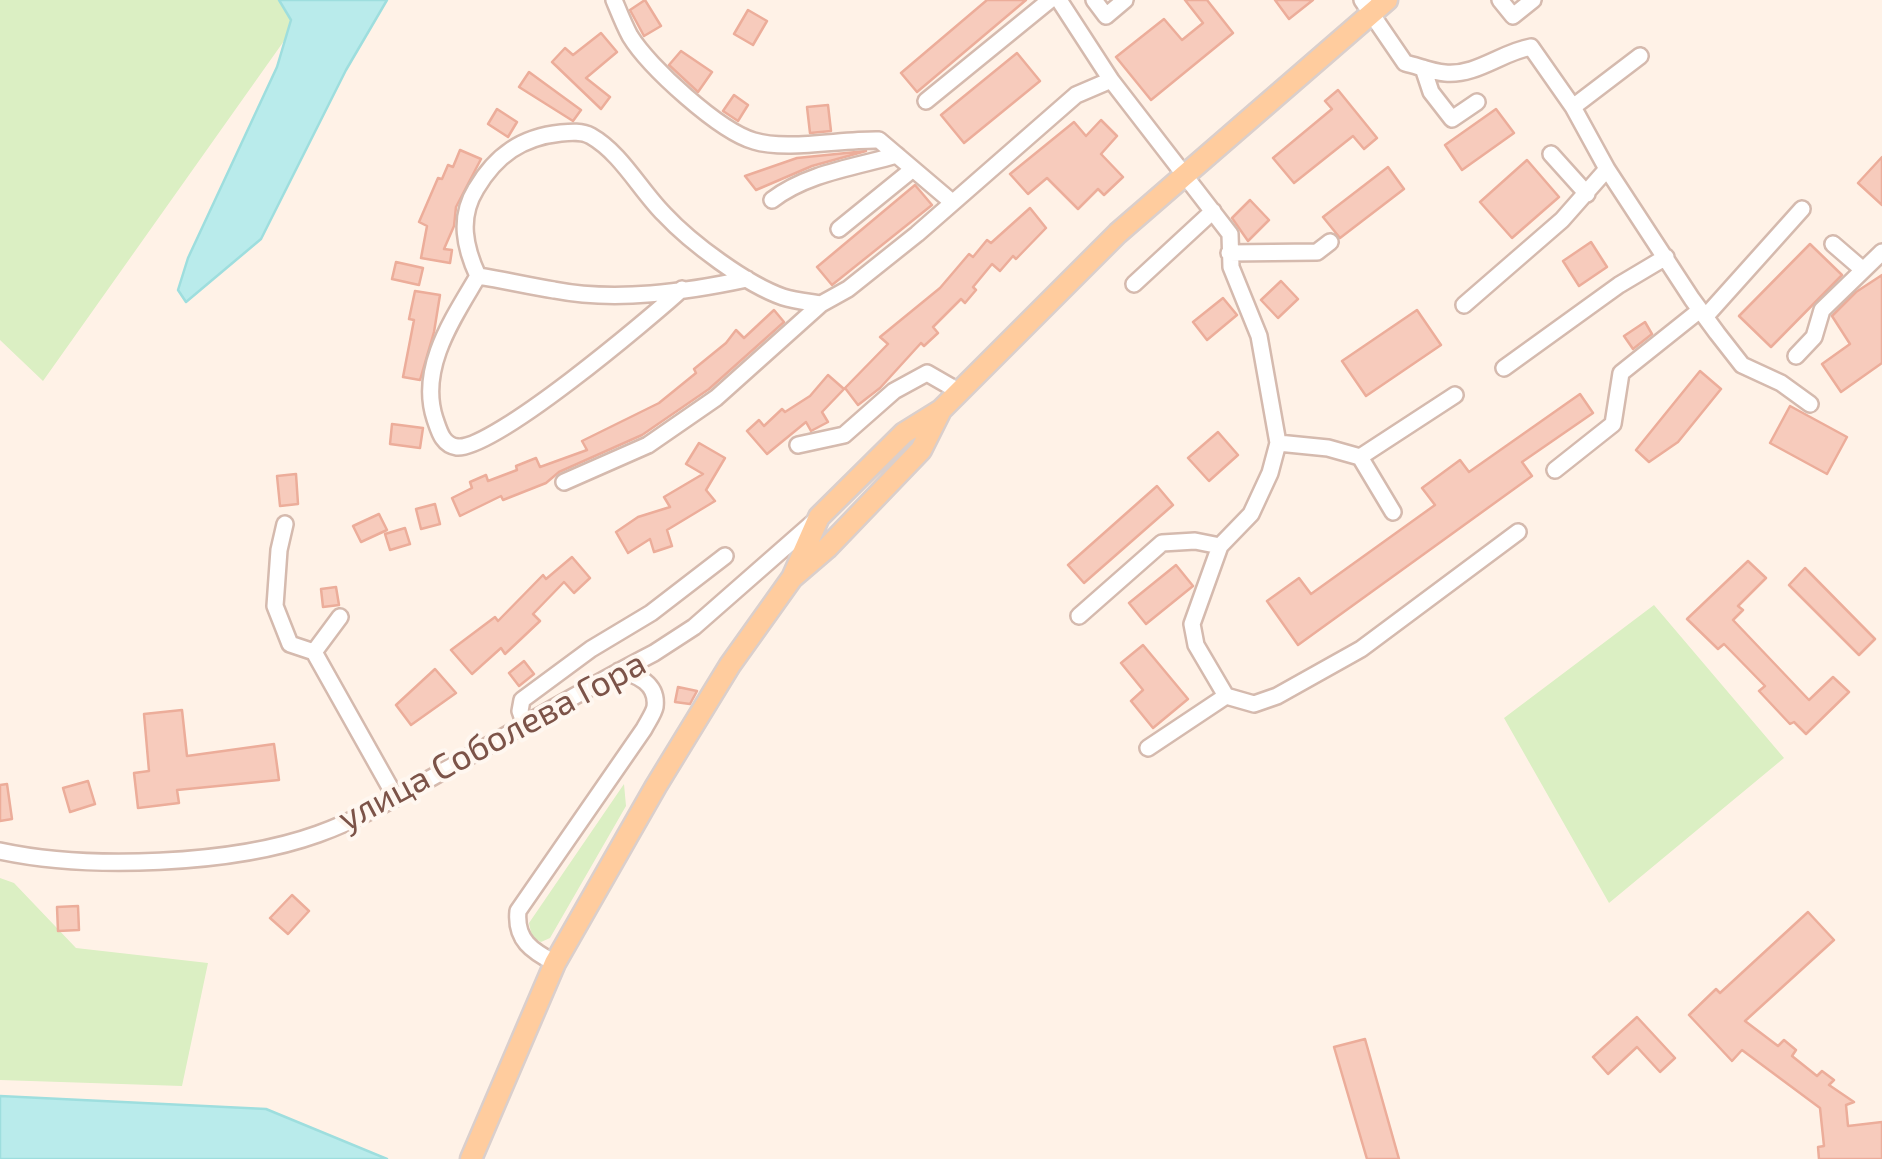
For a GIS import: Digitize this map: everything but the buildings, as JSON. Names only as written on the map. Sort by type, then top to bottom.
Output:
[{"type":"main road","points":[[471,1159],[555,963],[684,740],[792,578],[819,517],[904,433],[941,410],[960,392],[1118,233],[1373,4]]},
{"type":"main road","points":[[792,578],[828,548],[921,450],[941,410]]},
{"type":"street","points":[[614,0],[631,37],[660,70],[687,98],[736,134],[757,142],[878,140],[952,202]]},
{"type":"street","points":[[926,101],[1050,0]]},
{"type":"street","points":[[1059,0],[1111,80],[1230,234],[1231,267],[1259,336],[1278,444],[1270,473],[1250,514],[1220,546],[1192,624],[1196,644],[1226,696],[1254,704],[1278,696],[1361,650],[1518,532]]},
{"type":"street","points":[[1094,0],[1106,16],[1125,0]]},
{"type":"street","points":[[1500,0],[1513,16],[1533,0]]},
{"type":"street","points":[[1373,4],[1405,63],[1423,68],[1446,74],[1471,70],[1512,50],[1531,46],[1573,107],[1607,169],[1742,366],[1781,383],[1810,404]]},
{"type":"street","points":[[1573,107],[1640,56]]},
{"type":"street","points":[[1423,68],[1431,92],[1452,120],[1478,102]]},
{"type":"street","points":[[564,482],[648,445],[716,398],[821,304],[848,289],[917,234],[1076,95],[1111,80]]},
{"type":"street","points":[[478,276],[466,250],[464,224],[471,197],[488,169],[510,149],[533,136],[586,133],[602,144],[665,216],[747,278],[784,298],[821,304]]},
{"type":"street","points":[[1551,154],[1587,194]]},
{"type":"street","points":[[772,200],[790,186],[808,179],[897,155]]},
{"type":"street","points":[[839,229],[913,169]]},
{"type":"street","points":[[1464,305],[1562,220],[1607,169]]},
{"type":"street","points":[[1555,470],[1613,424],[1621,373],[1703,313],[1802,208]]},
{"type":"street","points":[[1134,284],[1213,211]]},
{"type":"street","points":[[1229,252],[1317,252],[1330,242]]},
{"type":"street","points":[[1833,244],[1862,269]]},
{"type":"street","points":[[1796,356],[1814,337],[1822,310],[1882,252]]},
{"type":"street","points":[[1504,368],[1666,257]]},
{"type":"street","points":[[478,276],[555,290],[638,294],[747,278]]},
{"type":"street","points":[[478,276],[439,344],[432,384],[431,407],[440,435],[462,447],[534,407],[682,289]]},
{"type":"street","points":[[798,445],[844,435],[894,392],[927,372],[960,392]]},
{"type":"street","points":[[1360,457],[1455,395]]},
{"type":"street","points":[[1278,444],[1328,448],[1360,457],[1393,512]]},
{"type":"street","name":"улица Соболева Гора","points":[[0,851],[38,859],[170,860],[256,849],[318,835],[396,798],[654,654],[694,627],[819,517]]},
{"type":"street","points":[[286,524],[279,550],[275,606],[290,644],[314,652],[396,798]]},
{"type":"street","points":[[1079,616],[1162,543],[1196,541],[1220,546]]},
{"type":"street","points":[[525,724],[520,711],[522,700],[591,649],[651,613],[725,556]]},
{"type":"street","points":[[314,652],[340,617]]},
{"type":"street","points":[[555,963],[522,939],[516,926],[518,911],[644,729],[655,707],[651,688],[637,674],[619,672]]},
{"type":"street","points":[[1148,748],[1226,696]]},
{"type":"green space","points":[[0,0],[313,0],[43,381],[0,340]]},
{"type":"green space","points":[[1654,605],[1784,758],[1609,903],[1504,718]]},
{"type":"green space","points":[[624,784],[626,806],[550,938],[541,942],[532,937],[529,923]]},
{"type":"green space","points":[[0,878],[14,883],[76,948],[208,963],[182,1086],[0,1080]]},
{"type":"water","points":[[279,0],[387,0],[346,70],[261,239],[186,302],[178,290],[188,258],[277,67],[291,20]]},
{"type":"water","points":[[0,1096],[266,1109],[387,1159],[0,1159]]}]
